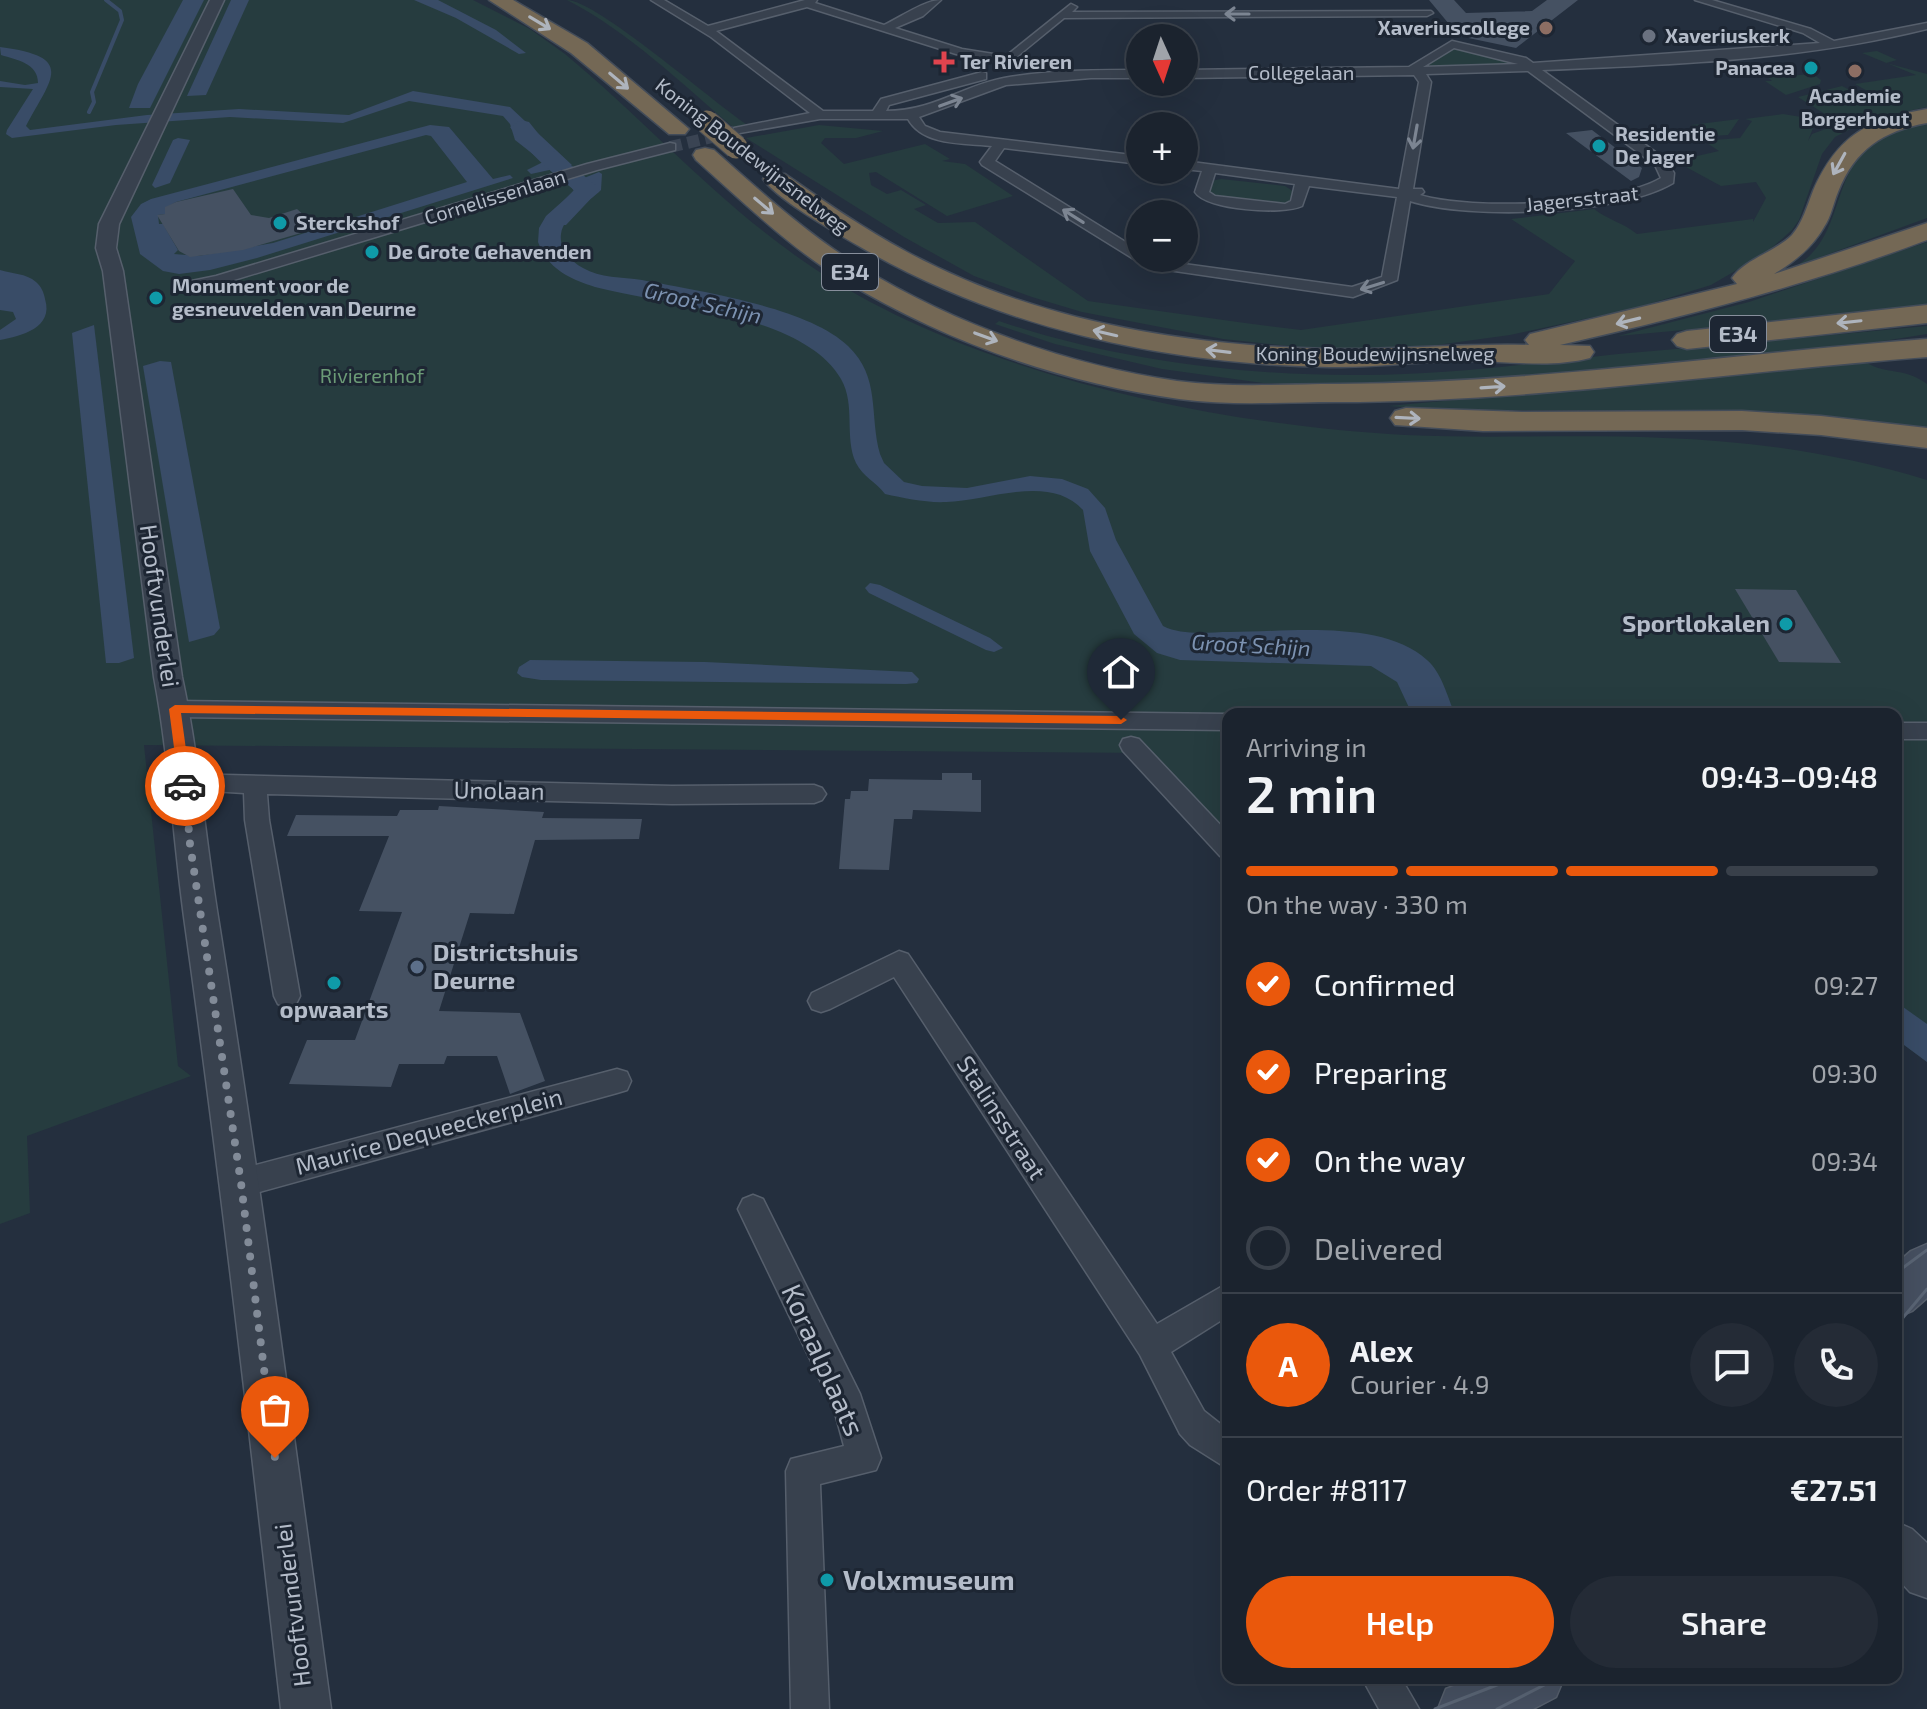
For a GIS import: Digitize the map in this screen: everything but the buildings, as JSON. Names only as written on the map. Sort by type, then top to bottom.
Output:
[{"type":"highway","name":"Koning Boudewijnsnelweg","points":[[499,0],[579,48],[673,138],[705,155],[806,242],[852,273],[909,304],[972,332],[1052,360],[1181,390],[1405,393],[1924,348]]},
{"type":"highway","points":[[536,0],[625,58]]},
{"type":"highway","points":[[1703,302],[1773,262],[1804,237],[1814,223],[1831,178],[1850,146],[1876,129],[1927,116]]},
{"type":"highway","name":"Koning Boudewijnsnelweg","points":[[701,117],[738,139],[848,232],[937,278],[1041,317],[1136,339],[1240,353],[1340,358],[1459,352],[1549,355],[1927,314]]},
{"type":"highway","points":[[1459,352],[1531,342],[1800,277],[1927,231]]},
{"type":"highway","points":[[1181,390],[1275,407],[1360,416],[1503,421],[1777,422],[1927,438]]},
{"type":"highway","points":[[1656,420],[1754,428],[1927,458]]},
{"type":"main road","points":[[1902,1290],[1927,1267]]},
{"type":"street","name":"Hooftvunderlei","points":[[217,0],[109,224],[106,248],[113,271],[185,783],[192,857],[241,1183],[306,1709]]},
{"type":"street","points":[[656,0],[707,30],[820,115]]},
{"type":"street","points":[[886,28],[919,14],[936,0]]},
{"type":"street","points":[[1008,60],[1079,0]]},
{"type":"street","points":[[1416,0],[1435,23]]},
{"type":"street","points":[[1700,0],[1807,31],[1833,45]]},
{"type":"street","points":[[707,30],[809,2],[960,52],[1008,60],[1018,76]]},
{"type":"street","points":[[1061,15],[1427,13]]},
{"type":"street","name":"Collegelaan","points":[[1198,74],[1533,69],[1833,45],[1927,26]]},
{"type":"street","name":"Collegelaan","points":[[1419,72],[1415,67],[1448,39],[1522,61],[1533,69]]},
{"type":"street","name":"Jagersstraat","points":[[1404,194],[1419,200],[1482,208],[1534,207],[1641,193],[1658,188],[1668,180],[1660,162],[1533,69]]},
{"type":"street","points":[[1198,270],[1353,292],[1389,280],[1425,82],[1419,72]]},
{"type":"street","points":[[879,116],[882,104],[891,100],[983,76],[1126,74]]},
{"type":"street","points":[[738,139],[820,115],[912,115],[1018,76]]},
{"type":"street","points":[[912,115],[920,129],[930,134],[1126,158]]},
{"type":"street","name":"Cornelissenlaan","points":[[182,287],[232,276],[546,181],[673,138]]},
{"type":"street","points":[[1001,143],[987,162],[1126,248]]},
{"type":"street","points":[[1198,167],[1404,194]]},
{"type":"street","points":[[1210,169],[1202,192],[1213,200],[1287,208],[1297,203],[1303,181]]},
{"type":"street","points":[[175,709],[1222,722]]},
{"type":"street","points":[[1902,731],[1927,731]]},
{"type":"street","points":[[1131,745],[1222,843]]},
{"type":"street","name":"Unolaan","points":[[185,783],[672,795],[814,794]]},
{"type":"street","points":[[255,786],[257,820],[287,996]]},
{"type":"street","name":"Stalinsstraat","points":[[821,1001],[899,962],[1152,1345],[1157,1360],[1198,1431],[1222,1445]]},
{"type":"street","name":"Maurice Dequeeckerplein","points":[[241,1183],[617,1081]]},
{"type":"street","name":"Koraalplaats","points":[[753,1209],[849,1405],[864,1458],[803,1471],[810,1709]]},
{"type":"street","points":[[1152,1345],[1222,1302]]},
{"type":"street","points":[[1902,1551],[1927,1575]]},
{"type":"street","points":[[1384,1684],[1400,1709]]},
{"type":"green space","name":"Rivierenhof","points":[[0,0],[473,0],[530,29],[565,54],[747,218],[812,267],[875,305],[945,337],[1019,365],[1176,406],[1255,420],[1405,435],[1632,437],[1731,442],[1830,456],[1927,480],[1927,1062],[1902,1043],[1902,708],[1222,708],[1222,831],[1150,753],[144,745],[178,1066],[191,1076],[27,1136],[30,1213],[0,1224]]},
{"type":"green space","points":[[567,0],[582,4],[628,33],[746,124],[734,128],[633,43]]},
{"type":"green space","points":[[1452,47],[1510,61],[1514,65],[1419,67]]},
{"type":"green space","points":[[1877,51],[1897,60],[1886,63],[1862,53]]},
{"type":"green space","points":[[1888,63],[1927,74],[1927,107],[1870,119],[1835,137],[1822,154],[1799,220],[1792,230],[1766,253],[1711,285],[1636,308],[1510,335],[1382,349],[1299,347],[1223,339],[1082,312],[1032,297],[974,276],[904,237],[746,138],[819,125],[883,131],[856,138],[825,138],[821,143],[844,164],[925,144],[950,159],[942,161],[965,164],[1013,196],[947,216],[876,172],[869,173],[871,185],[887,194],[901,190],[926,205],[914,209],[938,223],[975,222],[1088,301],[1301,330],[1549,294],[1575,261],[1511,219],[1594,209],[1637,234],[1753,219],[1753,222],[1766,198],[1756,182],[1721,186],[1675,161],[1719,151],[1701,139],[1709,137],[1691,125],[1739,119],[1728,135],[1711,136],[1714,140],[1740,138],[1752,121],[1745,119],[1783,114],[1837,123],[1813,128],[1808,141],[1812,134],[1850,120],[1828,116],[1798,97],[1842,86],[1857,94],[1869,92],[1855,84],[1916,75]]},
{"type":"green space","points":[[1813,74],[1821,80],[1820,84],[1786,95],[1765,81],[1772,81],[1768,78],[1772,77]]},
{"type":"green space","points":[[1927,122],[1927,218],[1796,266],[1811,254],[1822,239],[1850,171],[1860,155],[1886,134]]},
{"type":"green space","points":[[1221,179],[1285,186],[1294,192],[1292,202],[1287,205],[1217,198],[1207,191],[1211,181]]},
{"type":"green space","points":[[1927,242],[1927,308],[1618,336],[1749,302]]},
{"type":"green space","points":[[999,321],[1087,346],[1179,363],[1318,375],[1460,371],[1927,326],[1927,334],[1877,342],[1866,347],[1437,384],[1321,386],[1263,383],[1162,369],[1055,344],[995,324]]},
{"type":"green space","points":[[1867,363],[1911,375],[1927,384],[1927,431],[1708,411],[1450,410],[1388,406]]},
{"type":"water","points":[[183,0],[204,0],[150,108],[129,108],[138,84]]},
{"type":"water","points":[[231,0],[249,0],[206,95],[187,96]]},
{"type":"water","points":[[414,0],[438,0],[496,30],[526,53],[519,54],[456,18]]},
{"type":"water","points":[[0,47],[24,51],[48,63],[51,72],[49,82],[26,126],[30,130],[147,115],[239,109],[349,115],[413,91],[510,107],[572,165],[531,174],[527,170],[543,162],[515,140],[510,124],[503,116],[409,101],[343,123],[230,117],[116,125],[12,138],[6,134],[7,130],[33,89],[0,87],[0,81],[25,85],[38,83],[31,67],[1,55]]},
{"type":"water","points":[[430,125],[449,127],[493,179],[510,175],[513,178],[257,258],[179,274],[163,271],[140,254],[131,217],[141,204]],"holes":[[[431,136],[467,182],[273,243],[198,256],[174,254],[178,250],[163,224],[159,224],[158,215],[165,214],[165,208],[176,202]]]},
{"type":"water","points":[[173,140],[190,140],[170,183],[155,188],[152,185]]},
{"type":"water","name":"Groot Schijn","points":[[599,172],[602,174],[601,190],[572,215],[561,234],[564,250],[583,268],[611,277],[642,280],[751,302],[807,321],[830,332],[848,346],[865,370],[870,384],[880,454],[884,463],[904,482],[967,488],[1030,476],[1062,479],[1088,489],[1105,508],[1116,540],[1163,626],[1204,633],[1305,630],[1360,633],[1386,638],[1408,647],[1432,665],[1452,708],[1409,708],[1397,682],[1371,666],[1180,660],[1157,653],[1134,634],[1090,551],[1083,510],[1069,499],[1054,493],[1018,492],[946,502],[885,494],[856,463],[845,389],[823,357],[797,340],[765,326],[730,315],[595,287],[553,266],[538,242],[539,228],[546,216],[574,191],[569,184]]},
{"type":"water","points":[[0,270],[23,275],[36,282],[43,292],[47,309],[45,317],[34,329],[0,340],[0,330],[16,319],[13,312],[0,310]]},
{"type":"water","points":[[94,325],[134,658],[119,663],[106,663],[72,333]]},
{"type":"water","points":[[160,361],[171,362],[220,628],[214,635],[189,642],[143,366]]},
{"type":"water","points":[[870,583],[990,638],[1003,648],[994,652],[986,650],[869,593],[865,588]]},
{"type":"water","points":[[530,660],[705,662],[912,672],[919,679],[917,683],[906,684],[541,680],[522,677],[517,673],[519,667]]},
{"type":"water","points":[[1902,1006],[1927,1024],[1927,1062],[1902,1043]]},
{"type":"waterway","points":[[89,112],[94,102],[92,92],[122,20],[120,11],[106,0]]},
{"type":"waterway","name":"Groot Schijn","points":[[521,127],[541,152],[588,189],[557,220]]},
{"type":"tunnel","points":[[670,147],[737,131]]},
{"type":"tram line","points":[[1902,1269],[1927,1250]]},
{"type":"tram line","points":[[1902,1319],[1927,1289]]},
{"type":"tram line","points":[[1435,1709],[1500,1684]]},
{"type":"tram line","points":[[1497,1709],[1546,1684]]},
{"type":"way so far","points":[[185,786],[190,844],[241,1183],[275,1458]]},
{"type":"place","name":"Xaveriuscollege","points":[[1546,28]]},
{"type":"place","name":"Xaveriuskerk","points":[[1649,36]]},
{"type":"place","name":"Ter Rivieren","points":[[944,62]]},
{"type":"place","name":"Panacea","points":[[1811,68]]},
{"type":"place","name":"Academie Borgerhout","points":[[1855,71]]},
{"type":"place","name":"Residentie De Jager","points":[[1599,146]]},
{"type":"place","name":"Sterckshof","points":[[280,223]]},
{"type":"place","name":"De Grote Gehavenden","points":[[372,252]]},
{"type":"place","name":"Monument voor de gesneuvelden van Deurne","points":[[156,298]]},
{"type":"place","name":"Sportlokalen","points":[[1786,624]]},
{"type":"place","name":"Districtshuis Deurne","points":[[417,967]]},
{"type":"place","name":"opwaarts","points":[[334,983]]},
{"type":"place","name":"Volxmuseum","points":[[827,1580]]},
{"type":"route","points":[[185,786],[175,709],[1121,720]]}]
